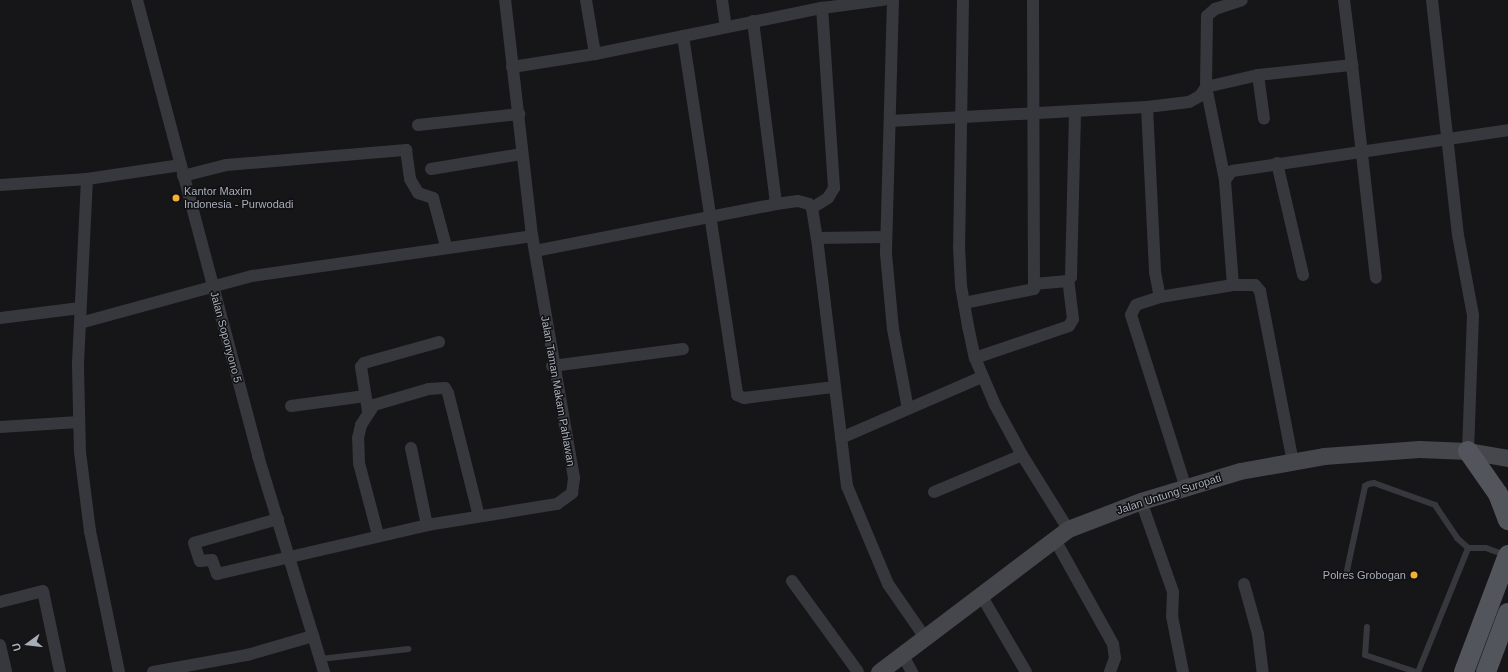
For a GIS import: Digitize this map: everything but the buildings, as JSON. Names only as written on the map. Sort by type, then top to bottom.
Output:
[{"type":"main road","name":"Jalan Untung Suropati","points":[[878,672],[1061,533],[1141,501],[1240,471],[1324,456],[1468,444],[1508,458]]},
{"type":"main road","points":[[1468,444],[1494,488],[1508,520]]},
{"type":"main road","points":[[1464,672],[1508,555]]},
{"type":"main road","points":[[1486,672],[1508,613]]},
{"type":"street","name":"Jalan Soponyono 5","points":[[137,0],[212,287],[278,519],[308,613],[324,672]]},
{"type":"street","name":"Jalan Taman Makam Pahlawan","points":[[278,519],[194,543],[200,561],[212,560],[217,574],[378,535],[427,525],[557,504],[572,493],[574,478],[552,366],[532,236],[505,0]]},
{"type":"street","points":[[586,0],[595,54]]},
{"type":"street","points":[[722,0],[726,27]]},
{"type":"street","points":[[512,67],[595,54],[822,8],[883,0]]},
{"type":"street","points":[[893,0],[886,238],[893,329],[908,410]]},
{"type":"street","points":[[963,0],[959,246],[964,303],[975,358],[982,377],[1061,533],[1113,644],[1115,658],[1110,672]]},
{"type":"street","points":[[964,303],[1031,291],[1034,284],[1032,114],[1033,0]]},
{"type":"street","points":[[1233,285],[1225,180],[1206,87],[1207,16],[1215,9],[1242,0]]},
{"type":"street","points":[[1344,0],[1360,152],[1376,278]]},
{"type":"street","points":[[1432,0],[1449,140],[1458,236],[1473,315],[1468,444]]},
{"type":"street","points":[[812,208],[828,198],[834,188],[822,8]]},
{"type":"street","points":[[753,21],[776,204]]},
{"type":"street","points":[[683,36],[737,395],[744,398],[834,387]]},
{"type":"street","points":[[890,121],[961,119],[1075,112],[1147,107],[1189,102],[1200,96],[1206,87],[1258,75],[1352,65]]},
{"type":"street","points":[[1258,75],[1264,119]]},
{"type":"street","points":[[1147,107],[1155,272],[1160,297]]},
{"type":"street","points":[[975,358],[1068,326],[1073,319],[1068,281],[1071,277],[1075,112]]},
{"type":"street","points":[[418,125],[518,114]]},
{"type":"street","points":[[1225,180],[1232,171],[1277,163],[1449,140],[1508,130]]},
{"type":"street","points":[[0,185],[182,171],[406,150],[410,180],[418,193],[432,198],[446,246]]},
{"type":"street","points":[[431,169],[522,154]]},
{"type":"street","points":[[1277,163],[1303,275]]},
{"type":"street","points":[[87,179],[80,308],[79,422],[83,488],[90,531],[120,672]]},
{"type":"street","points":[[535,251],[776,204],[798,201],[809,204],[812,208],[817,238],[847,486],[869,542],[888,584],[924,636]]},
{"type":"street","points":[[80,323],[252,276],[446,246],[532,236]]},
{"type":"street","points":[[817,238],[886,238]]},
{"type":"street","points":[[1034,284],[1068,281]]},
{"type":"street","points":[[1186,488],[1131,315],[1136,305],[1160,297],[1233,285],[1255,285],[1260,291],[1293,462]]},
{"type":"street","points":[[0,318],[80,308]]},
{"type":"street","points":[[378,535],[359,463],[358,438],[368,411],[361,366],[364,362],[439,342]]},
{"type":"street","points":[[552,366],[684,348]]},
{"type":"street","points":[[841,438],[982,377]]},
{"type":"street","points":[[368,411],[382,401],[429,389],[445,388],[479,516]]},
{"type":"street","points":[[291,406],[365,396]]},
{"type":"street","points":[[0,427],[79,422]]},
{"type":"street","points":[[411,448],[427,525]]},
{"type":"street","points":[[934,492],[1022,455]]},
{"type":"street","points":[[1141,501],[1173,592],[1172,616],[1183,672]]},
{"type":"street","points":[[792,581],[858,672]]},
{"type":"street","points":[[1244,584],[1258,634],[1263,672]]},
{"type":"street","points":[[0,602],[43,591],[60,672]]},
{"type":"street","points":[[981,595],[1026,672]]},
{"type":"street","points":[[153,672],[247,655],[313,636]]},
{"type":"street","points":[[0,645],[6,672]]},
{"type":"street","points":[[902,654],[912,672]]},
{"type":"lane","points":[[1346,575],[1365,486],[1374,483],[1435,505],[1457,538],[1468,548],[1486,548],[1508,555]]},
{"type":"lane","points":[[1367,628],[1366,654],[1417,672],[1468,548]]},
{"type":"lane","points":[[320,659],[408,649]]},
{"type":"place","name":"Kantor Maxim Indonesia - Purwodadi","points":[[176,198]]},
{"type":"place","name":"Polres Grobogan","points":[[1414,575]]}]
